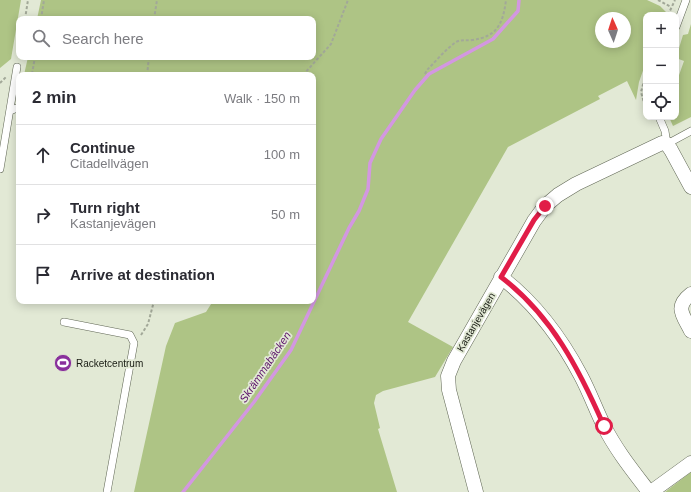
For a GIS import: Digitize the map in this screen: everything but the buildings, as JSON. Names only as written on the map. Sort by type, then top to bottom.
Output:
[{"type":"street","name":"Kastanjevägen","points":[[476,492],[449,390],[448,376],[454,361],[534,220],[558,195],[576,184],[654,145],[662,143],[667,144]]},
{"type":"street","points":[[667,144],[691,187]]},
{"type":"street","points":[[501,277],[529,301],[549,324],[575,364],[604,426],[616,446],[650,492],[691,463]]},
{"type":"street","points":[[691,294],[684,300],[680,307],[681,313],[691,331]]},
{"type":"lane","points":[[679,19],[686,0]]},
{"type":"lane","points":[[16,72],[17,68]]},
{"type":"lane","points":[[0,169],[16,74]]},
{"type":"lane","points":[[10,111],[16,108]]},
{"type":"lane","points":[[660,120],[665,131],[667,144],[691,131]]},
{"type":"lane","points":[[64,322],[130,335],[134,343],[107,492]]},
{"type":"path","points":[[25,16],[28,0]]},
{"type":"path","points":[[41,16],[44,0]]},
{"type":"path","points":[[154,16],[157,0]]},
{"type":"path","points":[[306,72],[331,44],[348,0]]},
{"type":"path","points":[[425,74],[426,70],[455,43],[462,40],[487,37],[495,30],[504,17],[506,0]]},
{"type":"path","points":[[658,0],[671,7]]},
{"type":"path","points":[[669,12],[675,0]]},
{"type":"path","points":[[32,72],[34,60]]},
{"type":"path","points":[[147,72],[149,60]]},
{"type":"path","points":[[643,85],[641,92],[643,99]]},
{"type":"path","points":[[134,343],[148,324],[153,304]]},
{"type":"green space","points":[[0,0],[21,0],[18,16],[16,16],[16,30],[11,59],[0,68]]},
{"type":"green space","points":[[41,0],[647,0],[660,6],[666,12],[643,12],[643,71],[639,82],[636,100],[627,81],[598,96],[600,99],[508,147],[408,322],[453,347],[435,377],[383,391],[376,395],[374,403],[380,428],[378,429],[397,492],[134,492],[166,346],[175,323],[206,312],[211,304],[316,304],[316,72],[25,72],[27,60],[316,60],[316,16],[38,16]]},
{"type":"green space","points":[[691,24],[691,117],[673,126],[670,120],[679,120],[679,75],[684,61],[679,59],[679,48],[683,35],[688,34]]},
{"type":"green space","points":[[691,472],[691,492],[665,492]]},
{"type":"waterway","name":"Skrämmabäcken","points":[[316,297],[349,228],[359,211],[368,189],[370,163],[381,139],[415,90],[429,74],[493,39],[518,11],[519,0]]},
{"type":"waterway","name":"Skrämmabäcken","points":[[183,492],[254,402],[291,350],[313,304]]},
{"type":"place","name":"Racketcentrum","points":[[63,363]]},
{"type":"route","points":[[545,206],[534,220],[501,277],[529,301],[549,324],[568,351],[582,377],[604,426]]}]
